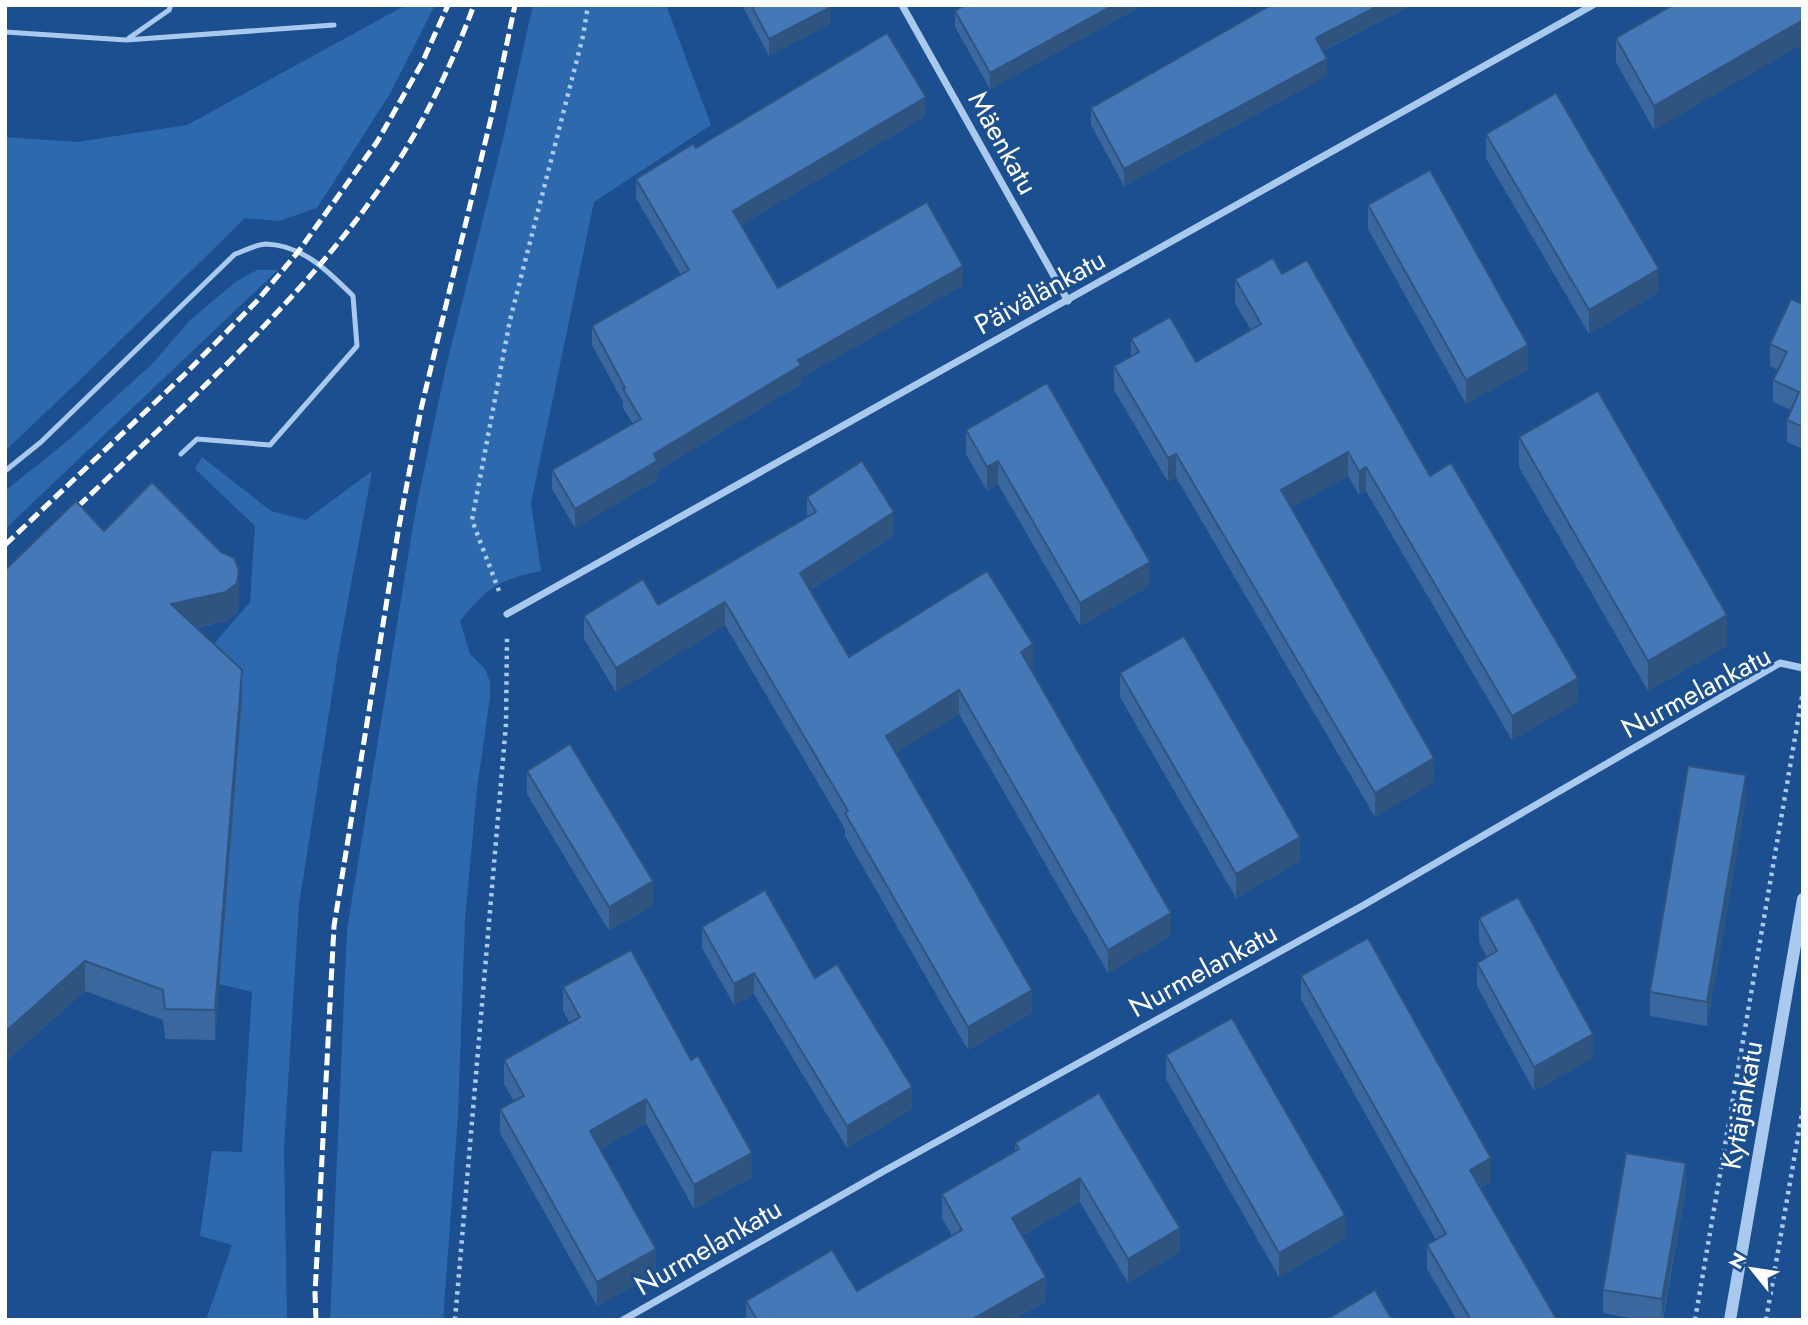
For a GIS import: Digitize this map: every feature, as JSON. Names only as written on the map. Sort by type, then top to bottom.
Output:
[{"type":"street","name":"Mäenkatu","points":[[902,5],[1068,301]]},
{"type":"street","name":"Päivälänkatu","points":[[507,614],[1593,5]]},
{"type":"street","name":"Nurmelankatu","points":[[624,1320],[884,1171],[1362,906],[1780,663],[1803,668]]},
{"type":"street","name":"Kytäjänkatu","points":[[1730,1320],[1803,899]]},
{"type":"lane","points":[[126,40],[169,10],[171,5]]},
{"type":"lane","points":[[5,32],[126,40],[334,26]]},
{"type":"lane","points":[[5,471],[41,442],[236,254],[265,244],[298,252],[321,264],[353,296],[357,346],[270,445],[197,439],[181,454]]},
{"type":"path","points":[[456,1320],[506,724],[507,614],[472,520],[510,320],[583,36],[588,5]]},
{"type":"path","points":[[1695,1320],[1800,721],[1803,690]]},
{"type":"path","points":[[1766,1320],[1803,1108]]},
{"type":"shaded area","points":[[406,5],[435,5],[391,92],[317,208],[279,221],[245,218],[5,451],[5,137],[77,142],[187,125]]},
{"type":"shaded area","points":[[533,5],[666,5],[711,125],[594,202],[531,503],[541,571],[494,587],[460,621],[470,654],[485,669],[490,682],[490,698],[477,789],[465,920],[458,1116],[443,1320],[330,1320],[347,930],[416,508],[446,367],[502,143]]},
{"type":"shaded area","points":[[257,270],[278,270],[5,529],[5,491],[71,438],[154,362],[190,320],[237,281]]},
{"type":"shaded area","points":[[202,457],[271,511],[306,520],[372,471],[339,649],[299,905],[284,1149],[287,1320],[206,1320],[232,1245],[200,1236],[212,1151],[242,1152],[252,992],[219,984],[200,660],[250,602],[255,526],[195,469]]},
{"type":"building","points":[[751,5],[831,5],[831,7],[769,39]]},
{"type":"building","points":[[965,5],[1114,5],[990,73],[955,11]]},
{"type":"building","points":[[1271,5],[1380,5],[1316,38],[1327,59],[1124,169],[1091,108]]},
{"type":"building","points":[[1673,5],[1803,5],[1803,20],[1654,106],[1616,38]]},
{"type":"building","points":[[887,33],[926,97],[733,211],[778,288],[927,202],[963,266],[798,360],[801,365],[654,454],[657,461],[575,509],[552,470],[641,419],[592,326],[689,270],[636,179],[693,144],[696,148]]},
{"type":"building","points":[[1556,93],[1659,269],[1589,310],[1486,134]]},
{"type":"building","points":[[1430,170],[1528,345],[1466,380],[1368,205]]},
{"type":"building","points":[[1273,258],[1282,274],[1307,260],[1430,476],[1451,463],[1578,678],[1512,716],[1366,467],[1359,471],[1348,452],[1281,490],[1434,758],[1375,793],[1176,454],[1168,458],[1114,366],[1139,352],[1131,339],[1170,317],[1196,362],[1261,324],[1235,279]]},
{"type":"building","points":[[1803,297],[1803,427],[1787,420],[1799,392],[1773,380],[1787,352],[1770,344],[1791,299],[1800,303]]},
{"type":"building","points":[[1047,383],[1150,562],[1080,603],[998,461],[987,467],[966,430]]},
{"type":"building","points":[[1598,391],[1727,615],[1648,661],[1519,437]]},
{"type":"building","points":[[862,461],[894,512],[800,573],[849,657],[987,571],[1033,644],[1021,652],[1171,913],[1108,950],[959,690],[886,736],[1032,990],[968,1027],[845,813],[848,811],[725,602],[616,668],[584,616],[643,579],[658,605],[816,512],[807,497]]},
{"type":"building","points":[[152,482],[221,552],[234,558],[239,570],[237,583],[226,592],[171,604],[242,670],[215,1010],[165,1009],[163,990],[85,961],[5,1032],[5,570],[76,501],[104,531]]},
{"type":"building","points":[[1184,636],[1300,837],[1236,874],[1120,673]]},
{"type":"building","points":[[570,744],[653,881],[609,907],[527,771]]},
{"type":"building","points":[[1688,766],[1746,775],[1707,1002],[1650,992]]},
{"type":"building","points":[[765,890],[815,978],[837,964],[912,1087],[847,1126],[754,973],[734,984],[702,927]]},
{"type":"building","points":[[1518,897],[1593,1034],[1534,1067],[1477,963],[1497,951],[1479,918]]},
{"type":"building","points":[[1368,938],[1491,1158],[1470,1170],[1557,1320],[1471,1320],[1427,1245],[1446,1234],[1301,976]]},
{"type":"building","points":[[631,950],[691,1060],[698,1056],[752,1153],[694,1185],[646,1099],[590,1131],[656,1249],[597,1282],[500,1109],[524,1096],[504,1060],[580,1017],[563,987]]},
{"type":"building","points":[[1232,1018],[1345,1215],[1279,1253],[1166,1055]]},
{"type":"building","points":[[1099,1093],[1180,1228],[1128,1259],[1080,1178],[1012,1218],[1046,1277],[971,1320],[757,1320],[746,1301],[832,1250],[857,1291],[962,1230],[942,1194],[1019,1149],[1015,1143]]},
{"type":"building","points":[[1626,1153],[1686,1163],[1662,1299],[1603,1290]]},
{"type":"building","points":[[1375,1290],[1392,1320],[1326,1320]]},
{"type":"railway","points":[[5,545],[184,375],[257,301],[298,252],[377,142],[422,63],[448,5]]},
{"type":"railway","points":[[66,518],[242,349],[325,259],[397,163],[419,126],[449,66],[474,5]]},
{"type":"railway","points":[[316,1320],[315,1294],[334,926],[398,532],[421,409],[492,114],[515,5]]}]
